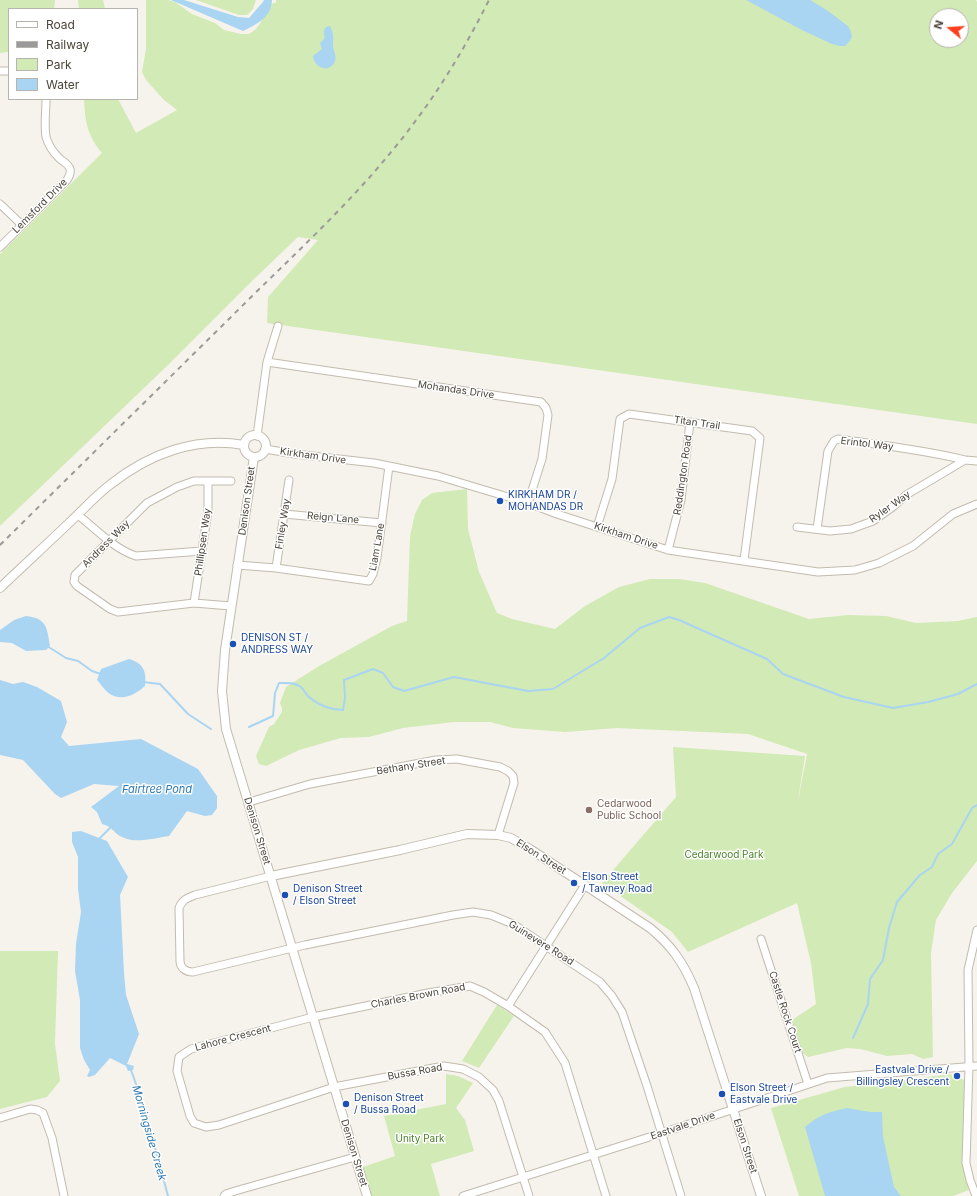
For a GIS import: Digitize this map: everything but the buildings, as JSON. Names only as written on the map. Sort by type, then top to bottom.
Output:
[{"type":"street","name":"Lemsford Drive","points":[[0,247],[67,180],[70,174],[71,170],[67,164],[57,156],[46,137],[46,100]]},
{"type":"street","points":[[0,204],[22,224]]},
{"type":"street","points":[[257,436],[268,362],[278,326]]},
{"type":"street","name":"Mohandas Drive","points":[[268,362],[541,402],[546,408],[548,415],[542,459],[528,503]]},
{"type":"street","name":"Titan Trail","points":[[597,527],[612,479],[620,419],[629,414],[752,431],[760,438],[744,560]]},
{"type":"street","name":"Reddington Road","points":[[668,550],[681,500],[690,422]]},
{"type":"street","points":[[257,436],[264,442],[265,449],[261,455],[254,457],[248,455],[244,445],[250,437],[257,436]]},
{"type":"street","name":"Erintol Way","points":[[817,529],[828,451],[834,440],[847,440],[944,455],[966,460]]},
{"type":"street","points":[[0,588],[115,480],[133,468],[159,455],[186,446],[216,442],[230,442],[244,445]]},
{"type":"street","name":"Kirkham Drive","points":[[265,449],[389,466],[438,476],[528,503],[668,550],[818,572],[855,570],[879,563],[912,546],[953,514],[977,504]]},
{"type":"street","name":"Denison Street","points":[[254,457],[231,606],[223,672],[226,729],[367,1196]]},
{"type":"street","points":[[966,460],[977,461]]},
{"type":"street","name":"Ryler Way","points":[[797,527],[830,531],[851,529],[873,521],[894,506],[906,495],[966,460]]},
{"type":"street","name":"Liam Lane","points":[[276,568],[369,581],[374,574],[377,558],[389,466]]},
{"type":"street","name":"Finley Way","points":[[276,568],[289,480]]},
{"type":"street","name":"Andress Way","points":[[231,481],[194,481],[177,487],[147,503],[74,575],[74,582],[77,586],[110,609],[118,612],[194,603],[231,606]]},
{"type":"street","name":"Phillipsen Way","points":[[194,603],[208,511],[208,481]]},
{"type":"street","name":"Reign Lane","points":[[284,514],[382,523]]},
{"type":"street","points":[[78,515],[128,554],[136,556],[202,551]]},
{"type":"street","points":[[238,565],[276,568]]},
{"type":"street","name":"Bethany Street","points":[[248,802],[310,784],[436,760],[457,759],[500,767],[508,771],[513,776],[514,783],[498,835]]},
{"type":"street","name":"Elson Street","points":[[271,876],[400,850],[467,834],[498,835],[511,838],[530,849],[650,928],[661,937],[682,962],[694,988],[761,1196]]},
{"type":"street","name":"Guinevere Road","points":[[271,876],[195,895],[184,900],[179,908],[180,965],[187,972],[193,972],[292,948],[473,912],[490,914],[513,924],[600,982],[612,996],[622,1012],[647,1086],[681,1196]]},
{"type":"street","points":[[508,1006],[585,885]]},
{"type":"street","points":[[976,1196],[966,1163],[973,1066],[968,970],[977,930]]},
{"type":"street","name":"Castle Rock Court","points":[[761,939],[808,1084]]},
{"type":"street","name":"Charles Brown Road","points":[[313,1017],[428,993],[470,986],[484,992],[508,1006],[545,1032],[565,1063],[606,1196]]},
{"type":"street","name":"Lahore Crescent","points":[[313,1017],[191,1049],[179,1057],[177,1071],[190,1116],[194,1123],[198,1125],[206,1127],[219,1125],[334,1087]]},
{"type":"street","name":"Eastvale Drive","points":[[463,1196],[662,1133],[733,1108],[827,1078],[973,1066]]},
{"type":"street","name":"Bussa Road","points":[[334,1087],[438,1067],[457,1067],[468,1071],[484,1081],[496,1095],[529,1196]]},
{"type":"street","points":[[0,1118],[30,1109],[43,1113],[52,1138],[64,1196]]},
{"type":"street","points":[[224,1196],[235,1191],[355,1157]]},
{"type":"green space","points":[[0,0],[55,0],[54,8],[8,8],[8,52],[0,53]]},
{"type":"green space","points":[[78,0],[103,0],[105,8],[79,8]]},
{"type":"green space","points":[[146,0],[168,0],[175,2],[192,14],[215,23],[224,30],[241,34],[249,34],[256,29],[261,22],[266,5],[276,3],[276,0],[976,0],[977,424],[267,323],[268,297],[318,240],[298,237],[168,365],[0,526],[0,254],[102,153],[90,134],[85,114],[84,100],[119,100],[136,133],[177,110],[164,100],[146,80],[142,72],[146,49]]},
{"type":"green space","points":[[196,0],[256,0],[253,9],[247,15],[239,15]]},
{"type":"green space","name":"Cedarwood Park","points":[[467,489],[468,529],[479,572],[497,613],[512,619],[555,629],[585,606],[619,587],[650,579],[679,579],[705,583],[809,619],[848,615],[886,616],[916,623],[958,621],[977,617],[977,861],[952,893],[936,920],[931,953],[933,1057],[923,1059],[912,1054],[887,1056],[860,1049],[847,1048],[808,1057],[795,1047],[788,1030],[792,1020],[816,1004],[811,963],[797,903],[688,952],[672,932],[602,883],[676,797],[673,747],[805,756],[797,806],[807,754],[748,734],[617,728],[565,732],[513,728],[490,722],[454,722],[403,728],[369,737],[341,738],[299,750],[266,766],[259,764],[256,756],[269,727],[274,724],[282,712],[280,703],[286,687],[319,666],[392,626],[407,621],[410,536],[415,514],[422,500],[432,493]]},
{"type":"green space","points":[[0,951],[58,951],[55,1044],[60,1081],[47,1097],[0,1109]]},
{"type":"green space","points":[[497,1005],[514,1016],[479,1068],[462,1061]]},
{"type":"green space","name":"Unity Park","points":[[446,1074],[458,1076],[473,1083],[456,1108],[465,1120],[474,1151],[431,1164],[440,1196],[371,1196],[363,1167],[395,1156],[384,1116],[446,1104]]},
{"type":"green space","points":[[953,1074],[964,1080],[964,1166],[969,1190],[953,1196],[799,1196],[771,1108],[845,1087]]},
{"type":"water","points":[[171,0],[184,0],[238,17],[249,18],[264,0],[272,0],[266,16],[258,23],[243,31]]},
{"type":"water","points":[[746,0],[810,0],[848,26],[852,37],[845,46],[832,44],[802,30]]},
{"type":"water","points":[[330,26],[333,33],[335,61],[330,67],[322,68],[316,64],[313,56],[322,49],[320,43],[325,38],[324,30],[326,27]]},
{"type":"water","points":[[26,616],[38,619],[45,625],[50,646],[46,650],[26,651],[12,643],[0,642],[0,630],[14,620]]},
{"type":"water","points":[[129,659],[138,663],[143,668],[145,672],[145,686],[138,692],[129,696],[120,697],[110,694],[97,680],[101,669]]},
{"type":"water","name":"Fairtree Pond","points":[[0,680],[13,684],[23,682],[37,687],[61,701],[67,722],[61,737],[69,746],[141,739],[198,769],[217,796],[217,808],[212,815],[205,816],[187,811],[169,836],[133,840],[119,835],[109,827],[102,824],[97,812],[91,807],[119,786],[94,784],[61,798],[55,794],[23,760],[0,755]]},
{"type":"water","points":[[81,831],[107,841],[128,877],[120,895],[124,973],[126,995],[139,1034],[127,1064],[134,1066],[133,1070],[128,1071],[126,1066],[110,1058],[95,1075],[89,1077],[87,1076],[90,1070],[84,1060],[80,1048],[80,1000],[75,971],[76,944],[81,912],[78,889],[78,857],[72,842],[72,832]]},
{"type":"water","points":[[847,1108],[870,1112],[882,1112],[883,1137],[894,1187],[901,1196],[825,1196],[805,1127],[824,1114]]},
{"type":"waterway","name":"Morningside Creek","points":[[249,727],[273,716],[275,693],[279,683],[299,685],[308,696],[321,705],[343,710],[345,698],[344,680],[373,669],[383,673],[393,687],[404,691],[454,677],[528,691],[553,689],[604,658],[640,628],[669,617],[767,659],[783,674],[844,697],[893,708],[928,702],[958,694],[977,684]]},
{"type":"waterway","name":"Morningside Creek","points":[[47,646],[66,658],[78,661],[92,671],[101,674]]},
{"type":"waterway","name":"Morningside Creek","points":[[143,682],[160,684],[188,714],[211,729]]},
{"type":"waterway","points":[[853,1038],[868,1004],[870,979],[883,960],[889,928],[897,902],[920,875],[932,867],[938,854],[952,844],[972,808],[977,805]]},
{"type":"waterway","points":[[99,839],[112,826]]},
{"type":"waterway","name":"Morningside Creek","points":[[131,1070],[141,1098],[142,1107],[146,1114],[168,1196]]},
{"type":"railway","points":[[0,545],[358,190],[410,129],[435,94],[469,38],[489,0]]},
{"type":"place","name":"KIRKHAM DR / MOHANDAS DR","points":[[500,501]]},
{"type":"place","name":"DENISON ST / ANDRESS WAY","points":[[233,644]]},
{"type":"place","name":"Cedarwood Public School","points":[[589,810]]},
{"type":"place","name":"Elson Street / Tawney Road","points":[[574,883]]},
{"type":"place","name":"Denison Street / Elson Street","points":[[285,895]]},
{"type":"place","name":"Eastvale Drive / Billingsley Crescent","points":[[957,1076]]},
{"type":"place","name":"Elson Street / Eastvale Drive","points":[[722,1094]]},
{"type":"place","name":"Denison Street / Bussa Road","points":[[346,1104]]}]
